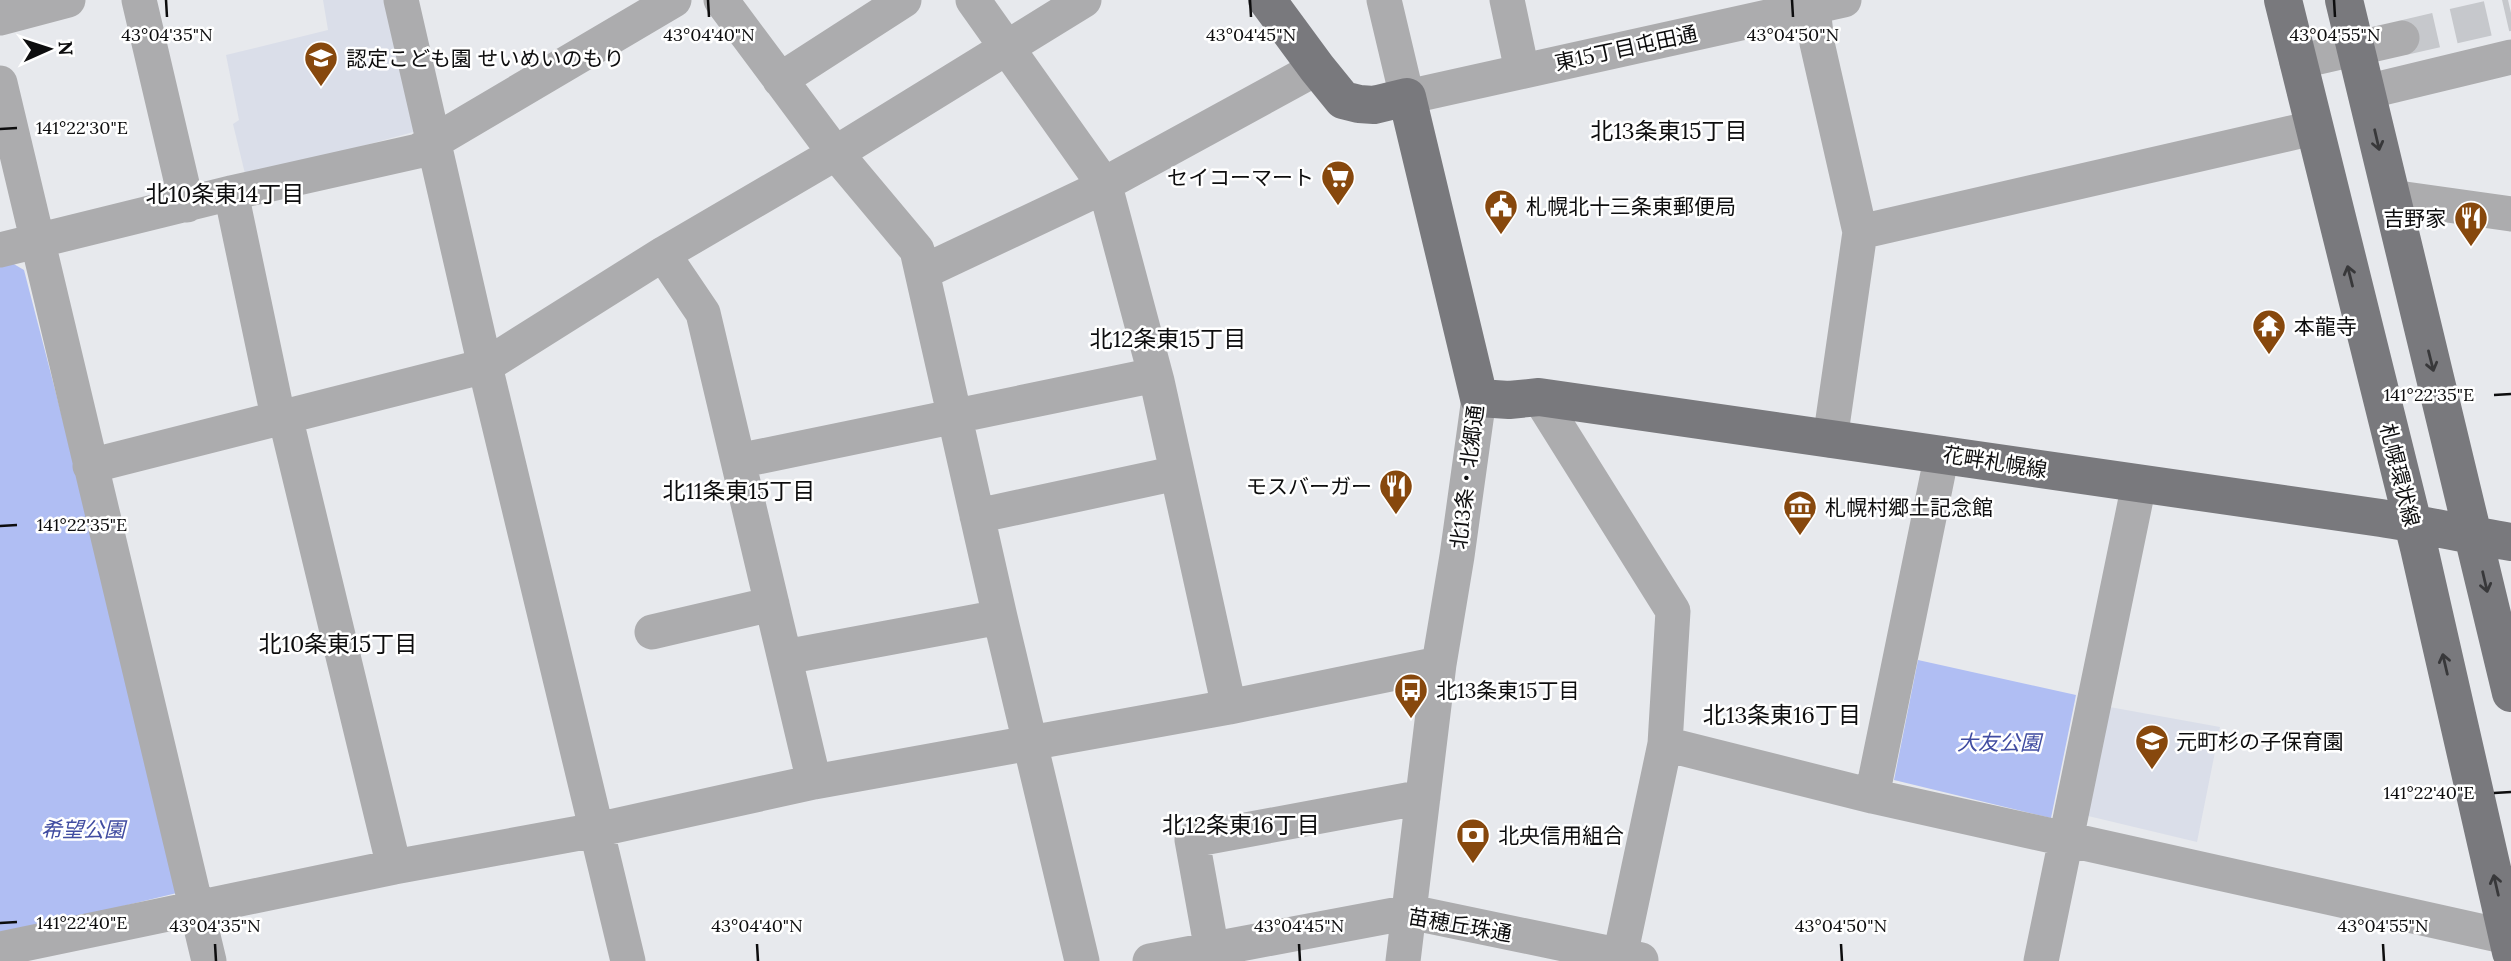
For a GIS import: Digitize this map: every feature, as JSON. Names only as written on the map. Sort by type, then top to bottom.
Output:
[{"type":"main road","points":[[1267,0],[1343,100],[1374,105],[1407,97]]},
{"type":"main road","name":"札幌環状線","points":[[2283,0],[2412,523],[2509,944]]},
{"type":"main road","points":[[2344,0],[2511,693]]},
{"type":"main road","name":"北13条・北郷通","points":[[1407,97],[1479,398]]},
{"type":"main road","name":"花畔札幌線","points":[[1479,398],[1509,400],[1539,397],[2412,523],[2511,542]]},
{"type":"street","points":[[0,18],[68,0]]},
{"type":"street","points":[[139,0],[187,205]]},
{"type":"street","points":[[401,0],[485,366],[628,961]]},
{"type":"street","points":[[0,250],[231,193],[418,151],[674,0]]},
{"type":"street","points":[[721,0],[836,153],[917,250],[1029,743],[1082,961]]},
{"type":"street","points":[[780,80],[904,0]]},
{"type":"street","points":[[973,0],[1105,186],[1156,375],[1229,706]]},
{"type":"street","points":[[90,466],[485,366],[663,254],[836,153],[1084,0]]},
{"type":"street","name":"北13条・北郷通","points":[[1384,0],[1407,97]]},
{"type":"street","points":[[1507,0],[1522,71]]},
{"type":"street","points":[[1829,4],[1817,43],[1860,232],[1830,440]]},
{"type":"street","name":"東15丁目屯田通","points":[[1407,97],[1829,4]]},
{"type":"street","points":[[2297,62],[2402,38]]},
{"type":"street","points":[[2366,92],[2511,57]]},
{"type":"street","points":[[923,272],[1105,186],[1317,68]]},
{"type":"street","points":[[0,83],[209,961]]},
{"type":"street","points":[[1860,232],[2313,128]]},
{"type":"street","points":[[231,193],[276,407],[285,416],[394,867]]},
{"type":"street","points":[[2390,197],[2511,214]]},
{"type":"street","points":[[663,254],[703,313],[814,782]]},
{"type":"street","points":[[738,461],[1156,375]]},
{"type":"street","points":[[1539,397],[1673,611],[1665,744],[1628,959]]},
{"type":"street","name":"北13条・北郷通","points":[[1403,961],[1439,664],[1479,398]]},
{"type":"street","points":[[1872,796],[1942,454]]},
{"type":"street","points":[[977,516],[1177,473]]},
{"type":"street","points":[[2042,961],[2139,484]]},
{"type":"street","points":[[652,632],[772,604]]},
{"type":"street","points":[[785,657],[1000,617]]},
{"type":"street","points":[[0,949],[394,867],[596,830],[814,782],[1229,706],[1439,664]]},
{"type":"street","points":[[1665,744],[1872,796],[2509,944]]},
{"type":"street","points":[[1212,951],[1192,840],[1423,797]]},
{"type":"street","name":"苗穂丘珠通","points":[[1150,961],[1410,912],[1628,959]]},
{"type":"shaded area","name":"認定こども園 せいめいのもり","points":[[323,0],[389,0],[417,131],[246,178],[233,124],[239,120],[226,55],[328,30]]},
{"type":"shaded area","name":"元町杉の子保育園","points":[[2104,706],[2220,727],[2197,842],[2084,815]]},
{"type":"green space","name":"希望公園","points":[[12,263],[24,270],[185,891],[0,936],[0,266]]},
{"type":"green space","name":"大友公園","points":[[1918,660],[2076,695],[2051,818],[1894,780]]},
{"type":"tunnel","points":[[2402,38],[2511,13]]},
{"type":"place","name":"認定こども園 せいめいのもり","points":[[321,88]]},
{"type":"place","name":"セイコーマート","points":[[1338,207]]},
{"type":"place","name":"札幌北十三条東郵便局","points":[[1501,236]]},
{"type":"place","name":"吉野家","points":[[2471,248]]},
{"type":"place","name":"本龍寺","points":[[2269,356]]},
{"type":"place","name":"モスバーガー","points":[[1396,516]]},
{"type":"place","name":"札幌村郷土記念館","points":[[1800,537]]},
{"type":"place","name":"北13条東15丁目","points":[[1411,720]]},
{"type":"place","name":"元町杉の子保育園","points":[[2152,771]]},
{"type":"place","name":"北央信用組合","points":[[1473,865]]},
{"type":"district","name":"北13条東15丁目","points":[[1669,130]]},
{"type":"district","name":"北10条東14丁目","points":[[225,193]]},
{"type":"district","name":"北12条東15丁目","points":[[1168,338]]},
{"type":"district","name":"北11条東15丁目","points":[[739,490]]},
{"type":"district","name":"北10条東15丁目","points":[[338,643]]},
{"type":"district","name":"北13条東16丁目","points":[[1782,714]]},
{"type":"district","name":"北12条東16丁目","points":[[1241,824]]}]
